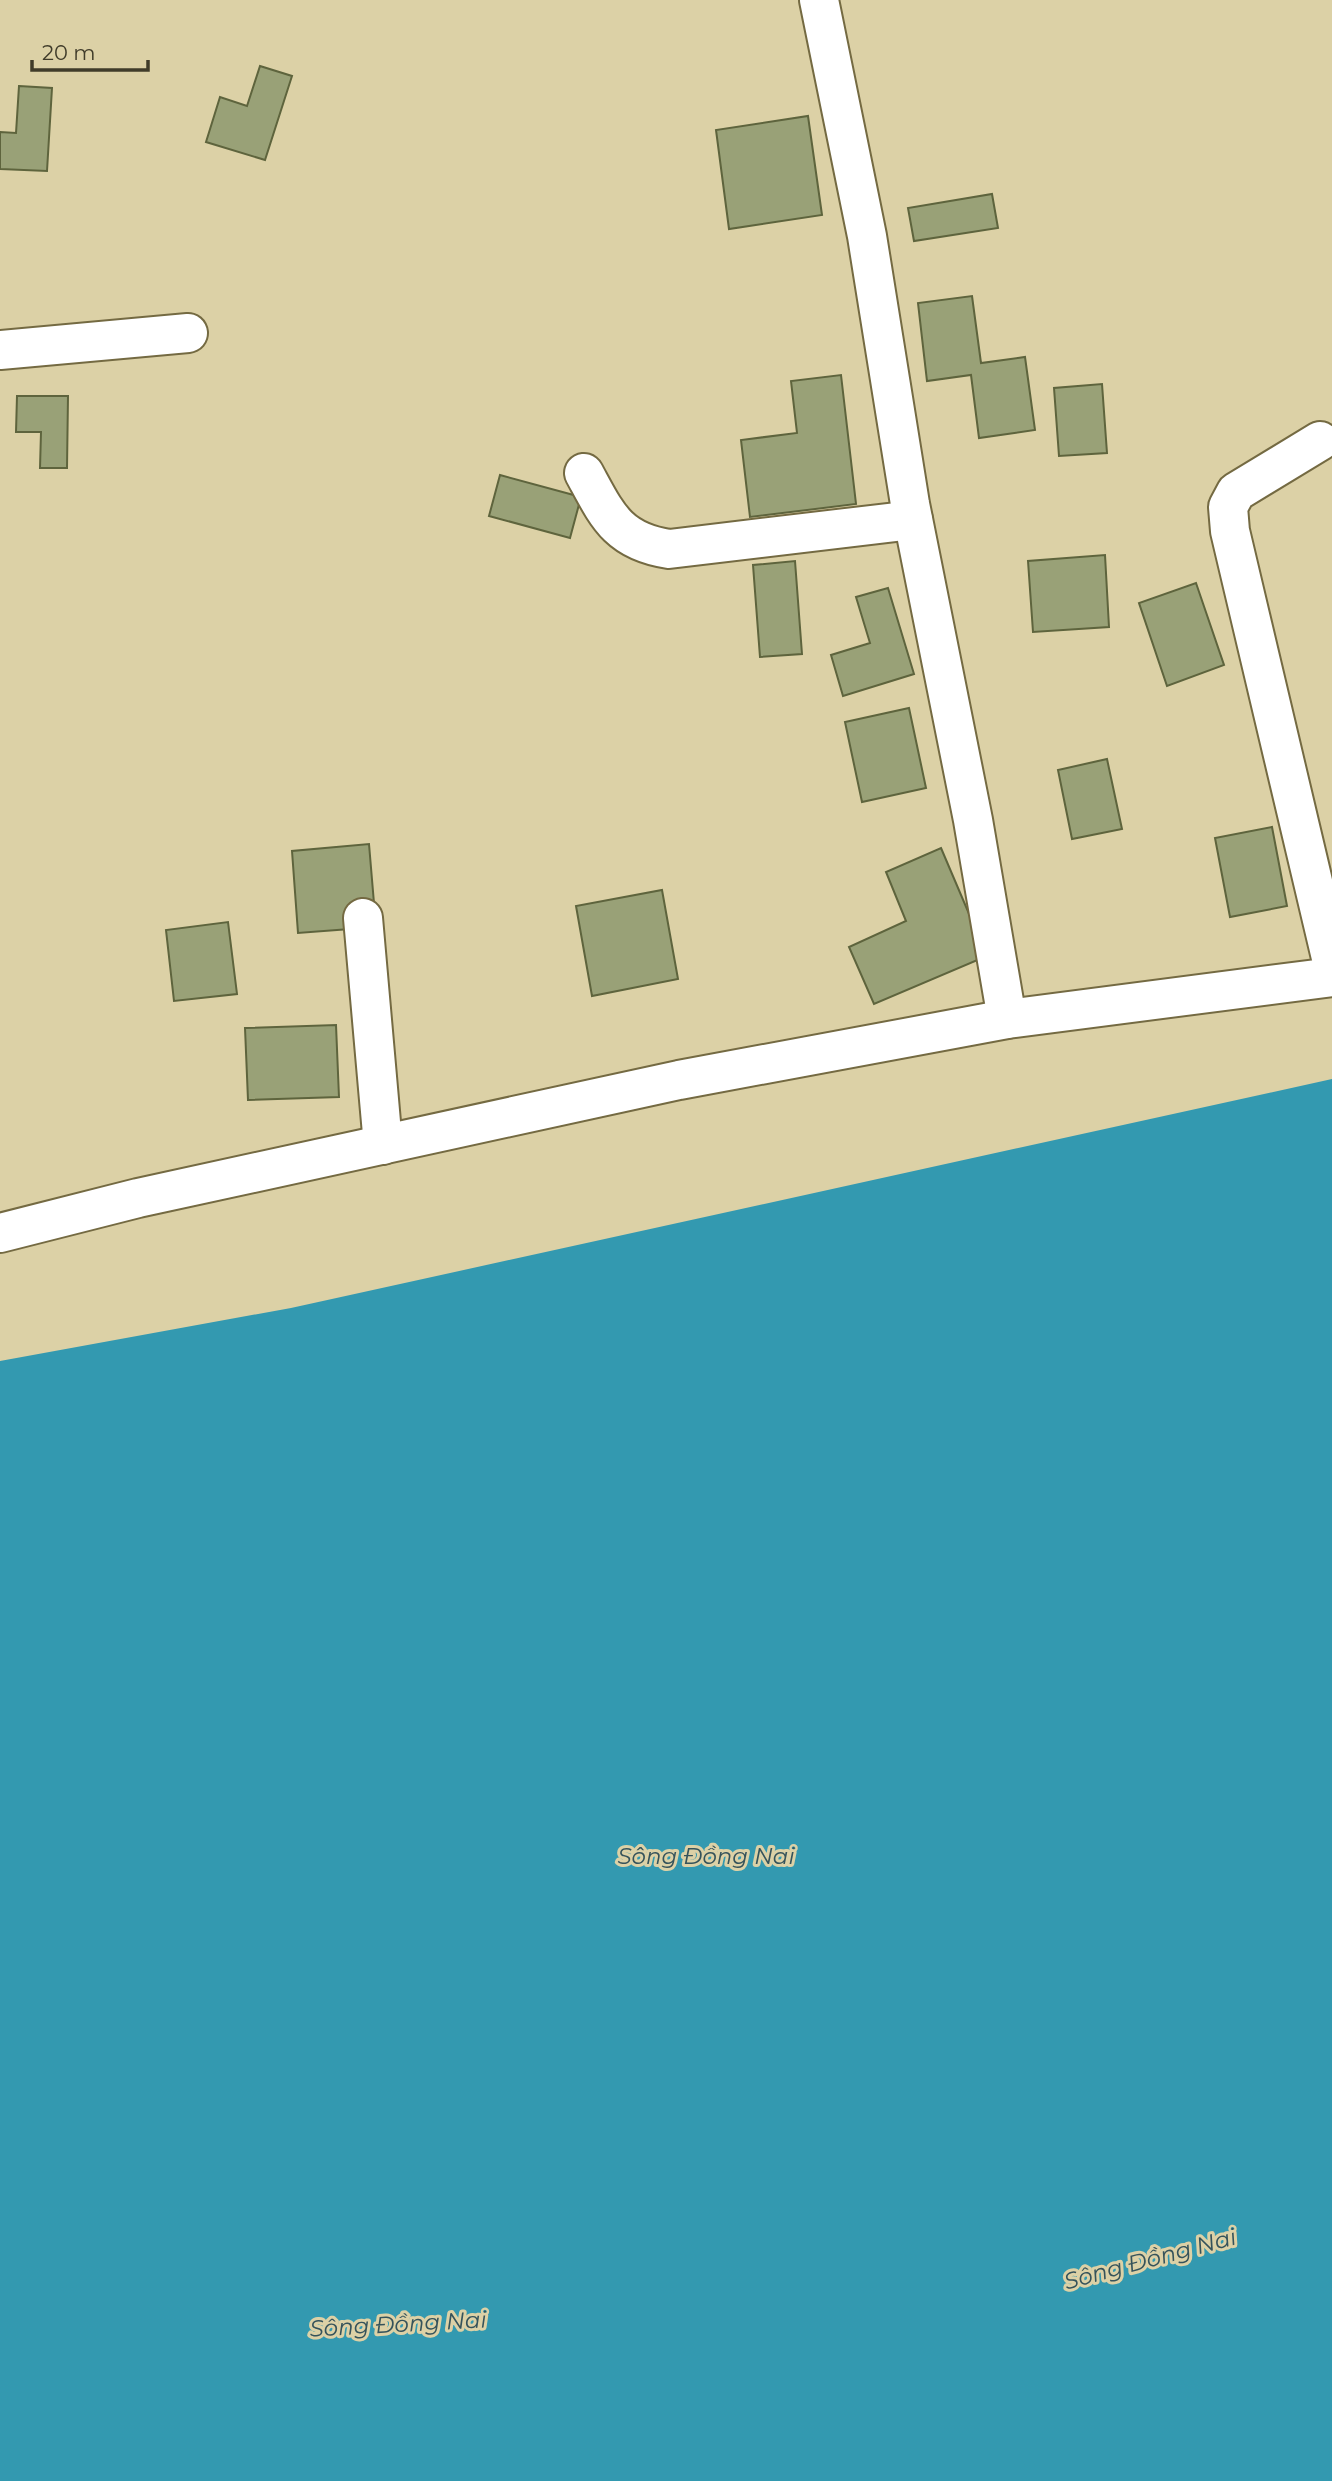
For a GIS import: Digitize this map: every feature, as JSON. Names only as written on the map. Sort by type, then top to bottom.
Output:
[{"type":"street","points":[[819,0],[867,236],[913,520],[973,820],[1007,1019]]},
{"type":"street","points":[[0,350],[188,332]]},
{"type":"street","points":[[1320,441],[1236,492],[1228,507],[1230,531],[1332,962]]},
{"type":"street","points":[[584,473],[610,520],[629,537],[645,545],[669,549],[913,520]]},
{"type":"street","points":[[363,918],[383,1145]]},
{"type":"street","points":[[0,1233],[138,1198],[679,1080],[1007,1019],[1332,977]]},
{"type":"water","name":"Sông Đồng Nai","points":[[1332,1079],[1332,2481],[0,2481],[0,1361],[291,1308]]},
{"type":"building","points":[[260,66],[292,76],[265,160],[206,142],[220,97],[247,106]]},
{"type":"building","points":[[19,86],[52,88],[47,171],[0,169],[0,132],[16,133]]},
{"type":"building","points":[[808,116],[822,215],[729,229],[716,130]]},
{"type":"building","points":[[992,194],[998,228],[914,241],[908,208]]},
{"type":"building","points":[[972,296],[981,363],[1025,357],[1035,430],[979,438],[971,375],[927,381],[918,303]]},
{"type":"building","points":[[841,375],[856,504],[750,517],[741,440],[797,433],[791,381]]},
{"type":"building","points":[[1102,384],[1107,453],[1059,456],[1054,388]]},
{"type":"building","points":[[17,396],[68,396],[67,468],[40,468],[41,432],[16,432]]},
{"type":"building","points":[[500,475],[581,497],[570,538],[489,516]]},
{"type":"building","points":[[1105,555],[1109,627],[1033,632],[1028,561]]},
{"type":"building","points":[[795,561],[802,654],[760,657],[753,565]]},
{"type":"building","points":[[1196,583],[1224,665],[1167,686],[1139,603]]},
{"type":"building","points":[[888,588],[914,674],[843,696],[831,655],[870,643],[856,597]]},
{"type":"building","points":[[909,708],[926,788],[862,802],[845,722]]},
{"type":"building","points":[[1107,759],[1122,829],[1072,839],[1058,770]]},
{"type":"building","points":[[1272,827],[1287,906],[1230,917],[1215,838]]},
{"type":"building","points":[[369,844],[376,927],[298,933],[292,851]]},
{"type":"building","points":[[941,848],[987,956],[874,1004],[849,947],[906,921],[886,872]]},
{"type":"building","points":[[662,890],[678,979],[592,996],[576,906]]},
{"type":"building","points":[[228,922],[237,994],[174,1001],[166,930]]},
{"type":"building","points":[[336,1025],[339,1097],[248,1100],[245,1028]]}]
